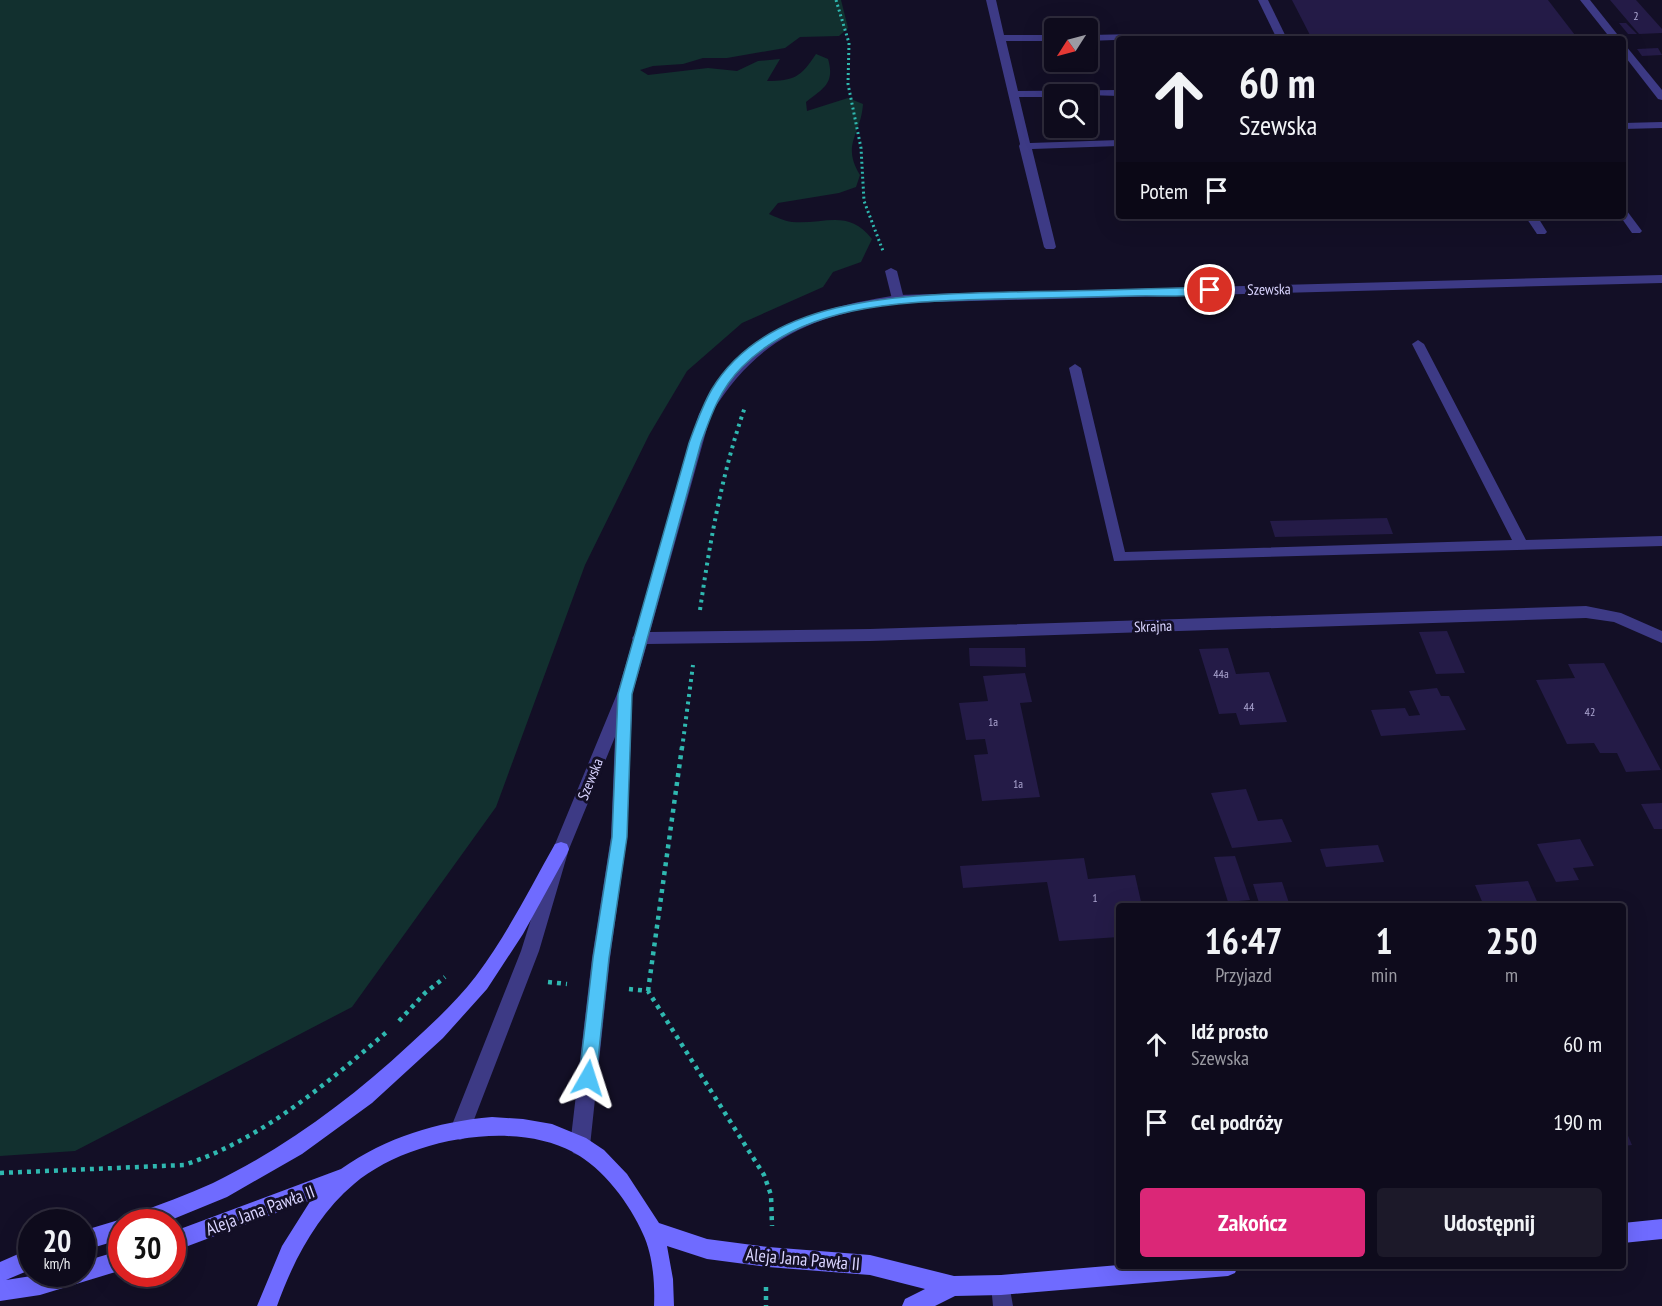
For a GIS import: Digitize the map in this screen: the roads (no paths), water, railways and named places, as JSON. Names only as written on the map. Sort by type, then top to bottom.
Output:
[{"type":"main road","points":[[173,1209],[218,1191],[308,1138],[374,1090],[411,1056],[454,1014],[487,975],[561,849]]},
{"type":"main road","points":[[267,1306],[276,1279],[296,1242],[315,1212],[347,1177],[377,1157],[412,1142],[460,1130],[502,1126],[542,1131],[580,1146],[622,1181],[652,1231],[665,1292],[664,1306]]},
{"type":"main road","name":"Aleja Jana Pawła II","points":[[186,1237],[347,1177]]},
{"type":"main road","points":[[1626,1233],[1662,1229]]},
{"type":"main road","name":"Aleja Jana Pawła II","points":[[652,1231],[707,1249],[768,1257],[870,1265],[954,1286],[1001,1285],[1192,1269]]},
{"type":"main road","points":[[0,1272],[18,1264]]},
{"type":"main road","name":"Aleja Jana Pawła II","points":[[912,1306],[954,1286]]},
{"type":"main road","points":[[0,1291],[27,1287]]},
{"type":"street","points":[[991,0],[1024,147],[1050,247]]},
{"type":"street","points":[[1263,0],[1281,36]]},
{"type":"street","points":[[1585,0],[1614,36]]},
{"type":"street","points":[[1098,38],[1116,37]]},
{"type":"street","points":[[1000,38],[1044,38]]},
{"type":"street","points":[[1626,52],[1662,97]]},
{"type":"street","points":[[1012,94],[1116,93]]},
{"type":"street","points":[[1626,126],[1662,125]]},
{"type":"street","points":[[1024,147],[1116,143]]},
{"type":"street","points":[[1626,217],[1636,231]]},
{"type":"street","points":[[1533,219],[1541,232]]},
{"type":"street","points":[[891,271],[898,299]]},
{"type":"street","name":"Szewska","points":[[460,1130],[519,979],[561,849],[625,694],[639,638],[705,414],[718,389],[738,365],[760,346],[788,329],[819,316],[850,306],[898,299],[1662,279]]},
{"type":"street","points":[[1418,344],[1522,546]]},
{"type":"street","points":[[1075,368],[1119,557],[1662,542]]},
{"type":"street","name":"Skrajna","points":[[639,638],[882,635],[1586,612],[1616,617],[1662,637]]},
{"type":"street","points":[[580,1146],[598,987],[619,837],[625,694]]},
{"type":"street","points":[[1001,1285],[1003,1306]]}]
